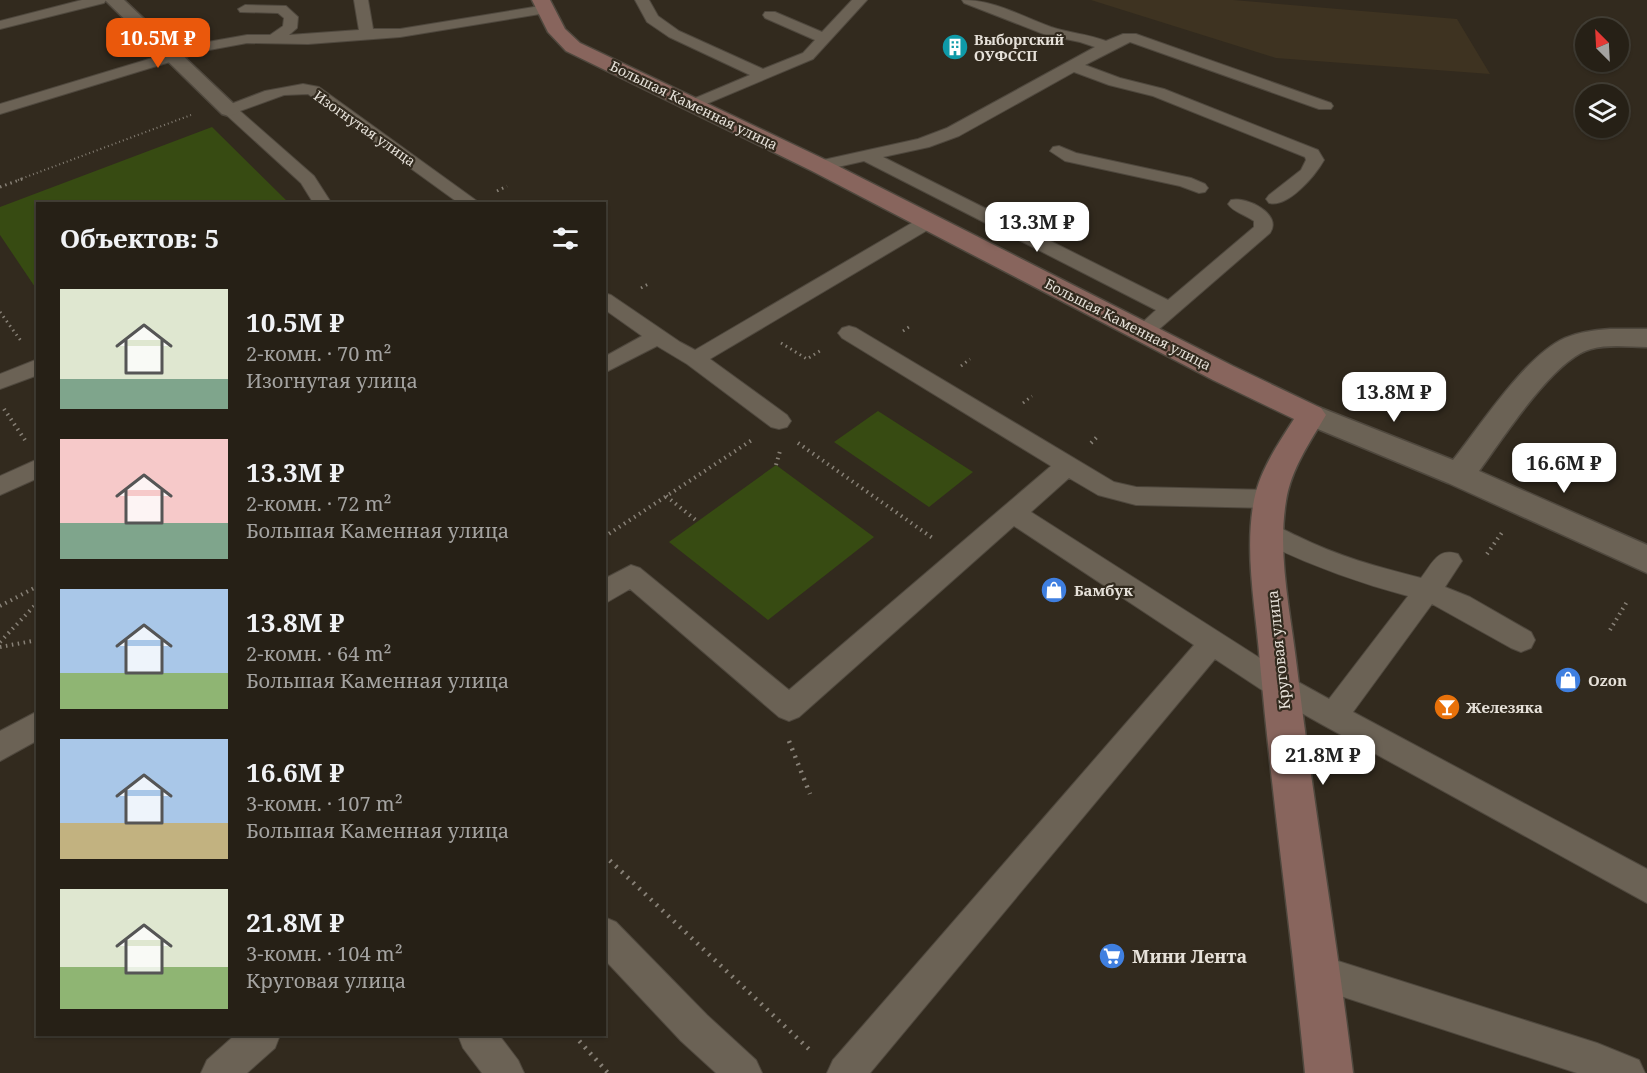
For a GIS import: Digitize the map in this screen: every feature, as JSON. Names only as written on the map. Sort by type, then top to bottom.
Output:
[{"type":"street","points":[[114,0],[226,107]]},
{"type":"street","name":"Большая Каменная улица","points":[[543,5],[563,40],[820,166],[1143,332],[1311,415],[1460,475],[1647,560]]},
{"type":"street","points":[[1460,475],[1545,367],[1573,345],[1603,338],[1647,338]]},
{"type":"street","name":"Круговая улица","points":[[1311,415],[1281,467],[1268,516],[1281,687],[1319,972],[1329,1073]]},
{"type":"lane","points":[[0,25],[99,0]]},
{"type":"lane","points":[[361,0],[367,34]]},
{"type":"lane","points":[[480,0],[488,19]]},
{"type":"lane","points":[[642,0],[652,19],[674,34],[763,75]]},
{"type":"lane","points":[[692,105],[808,56],[861,0]]},
{"type":"lane","points":[[969,0],[1051,32],[1084,38],[1107,47]]},
{"type":"lane","points":[[240,4],[250,24],[247,39]]},
{"type":"lane","points":[[240,4],[281,9],[291,17],[290,28],[273,40]]},
{"type":"lane","points":[[0,109],[207,46],[247,39],[308,40],[400,33],[488,19],[543,5]]},
{"type":"lane","points":[[770,15],[824,39]]},
{"type":"lane","points":[[820,166],[923,143],[989,120],[1123,38],[1139,38],[1325,106]]},
{"type":"lane","points":[[1074,66],[1115,82],[1158,92],[1312,154],[1315,160],[1308,173],[1275,199]]},
{"type":"lane","name":"Изогнутая улица","points":[[226,107],[303,87],[313,90],[469,202]]},
{"type":"lane","points":[[226,107],[308,180],[322,202]]},
{"type":"lane","points":[[1059,152],[1071,157],[1185,182],[1199,188]]},
{"type":"lane","points":[[867,156],[1171,309]]},
{"type":"lane","points":[[1143,332],[1263,229],[1263,220],[1253,211],[1237,204]]},
{"type":"lane","points":[[695,359],[929,221]]},
{"type":"lane","points":[[606,300],[657,337],[695,359],[776,423]]},
{"type":"lane","points":[[849,333],[1107,489],[1136,496],[1268,516],[1310,554],[1357,572],[1426,590],[1460,605],[1521,640]]},
{"type":"lane","points":[[606,365],[657,337]]},
{"type":"lane","points":[[0,382],[32,357]]},
{"type":"lane","points":[[0,486],[34,458]]},
{"type":"lane","points":[[606,592],[631,575],[789,708],[1068,465]]},
{"type":"lane","points":[[1013,513],[1281,687],[1647,887]]},
{"type":"lane","points":[[1333,716],[1449,561]]},
{"type":"lane","points":[[846,1073],[1212,643]]},
{"type":"lane","points":[[0,747],[36,725]]},
{"type":"lane","points":[[606,936],[694,1028],[743,1073]]},
{"type":"lane","points":[[1319,972],[1597,1060],[1626,1073]]},
{"type":"lane","points":[[220,1073],[261,1036]]},
{"type":"lane","points":[[477,1036],[505,1073]]},
{"type":"path","points":[[0,187],[226,107]]},
{"type":"path","points":[[0,312],[32,357]]},
{"type":"path","points":[[753,325],[807,359],[849,333]]},
{"type":"path","points":[[0,403],[34,458]]},
{"type":"path","points":[[606,536],[776,423],[960,557]]},
{"type":"path","points":[[666,496],[697,521]]},
{"type":"path","points":[[1487,554],[1506,527]]},
{"type":"path","points":[[0,606],[36,587]]},
{"type":"path","points":[[1610,630],[1628,600]]},
{"type":"path","points":[[0,642],[36,604]]},
{"type":"path","points":[[0,647],[36,640]]},
{"type":"path","points":[[789,741],[810,794]]},
{"type":"path","points":[[606,857],[818,1057]]},
{"type":"path","points":[[575,1036],[608,1073]]},
{"type":"shaded area","points":[[1091,0],[1233,0],[1457,19],[1490,74],[1276,58]]},
{"type":"green space","points":[[212,127],[288,202],[36,202],[36,289],[0,235],[0,207]]},
{"type":"green space","points":[[878,411],[973,472],[929,507],[834,442]]},
{"type":"green space","points":[[776,465],[874,537],[768,620],[669,542]]},
{"type":"place","name":"Выборгский ОУФССП","points":[[955,47]]},
{"type":"place","name":"Бамбук","points":[[1054,590]]},
{"type":"place","name":"Ozon","points":[[1568,680]]},
{"type":"place","name":"Железяка","points":[[1447,707]]},
{"type":"place","name":"Мини Лента","points":[[1112,956]]}]
